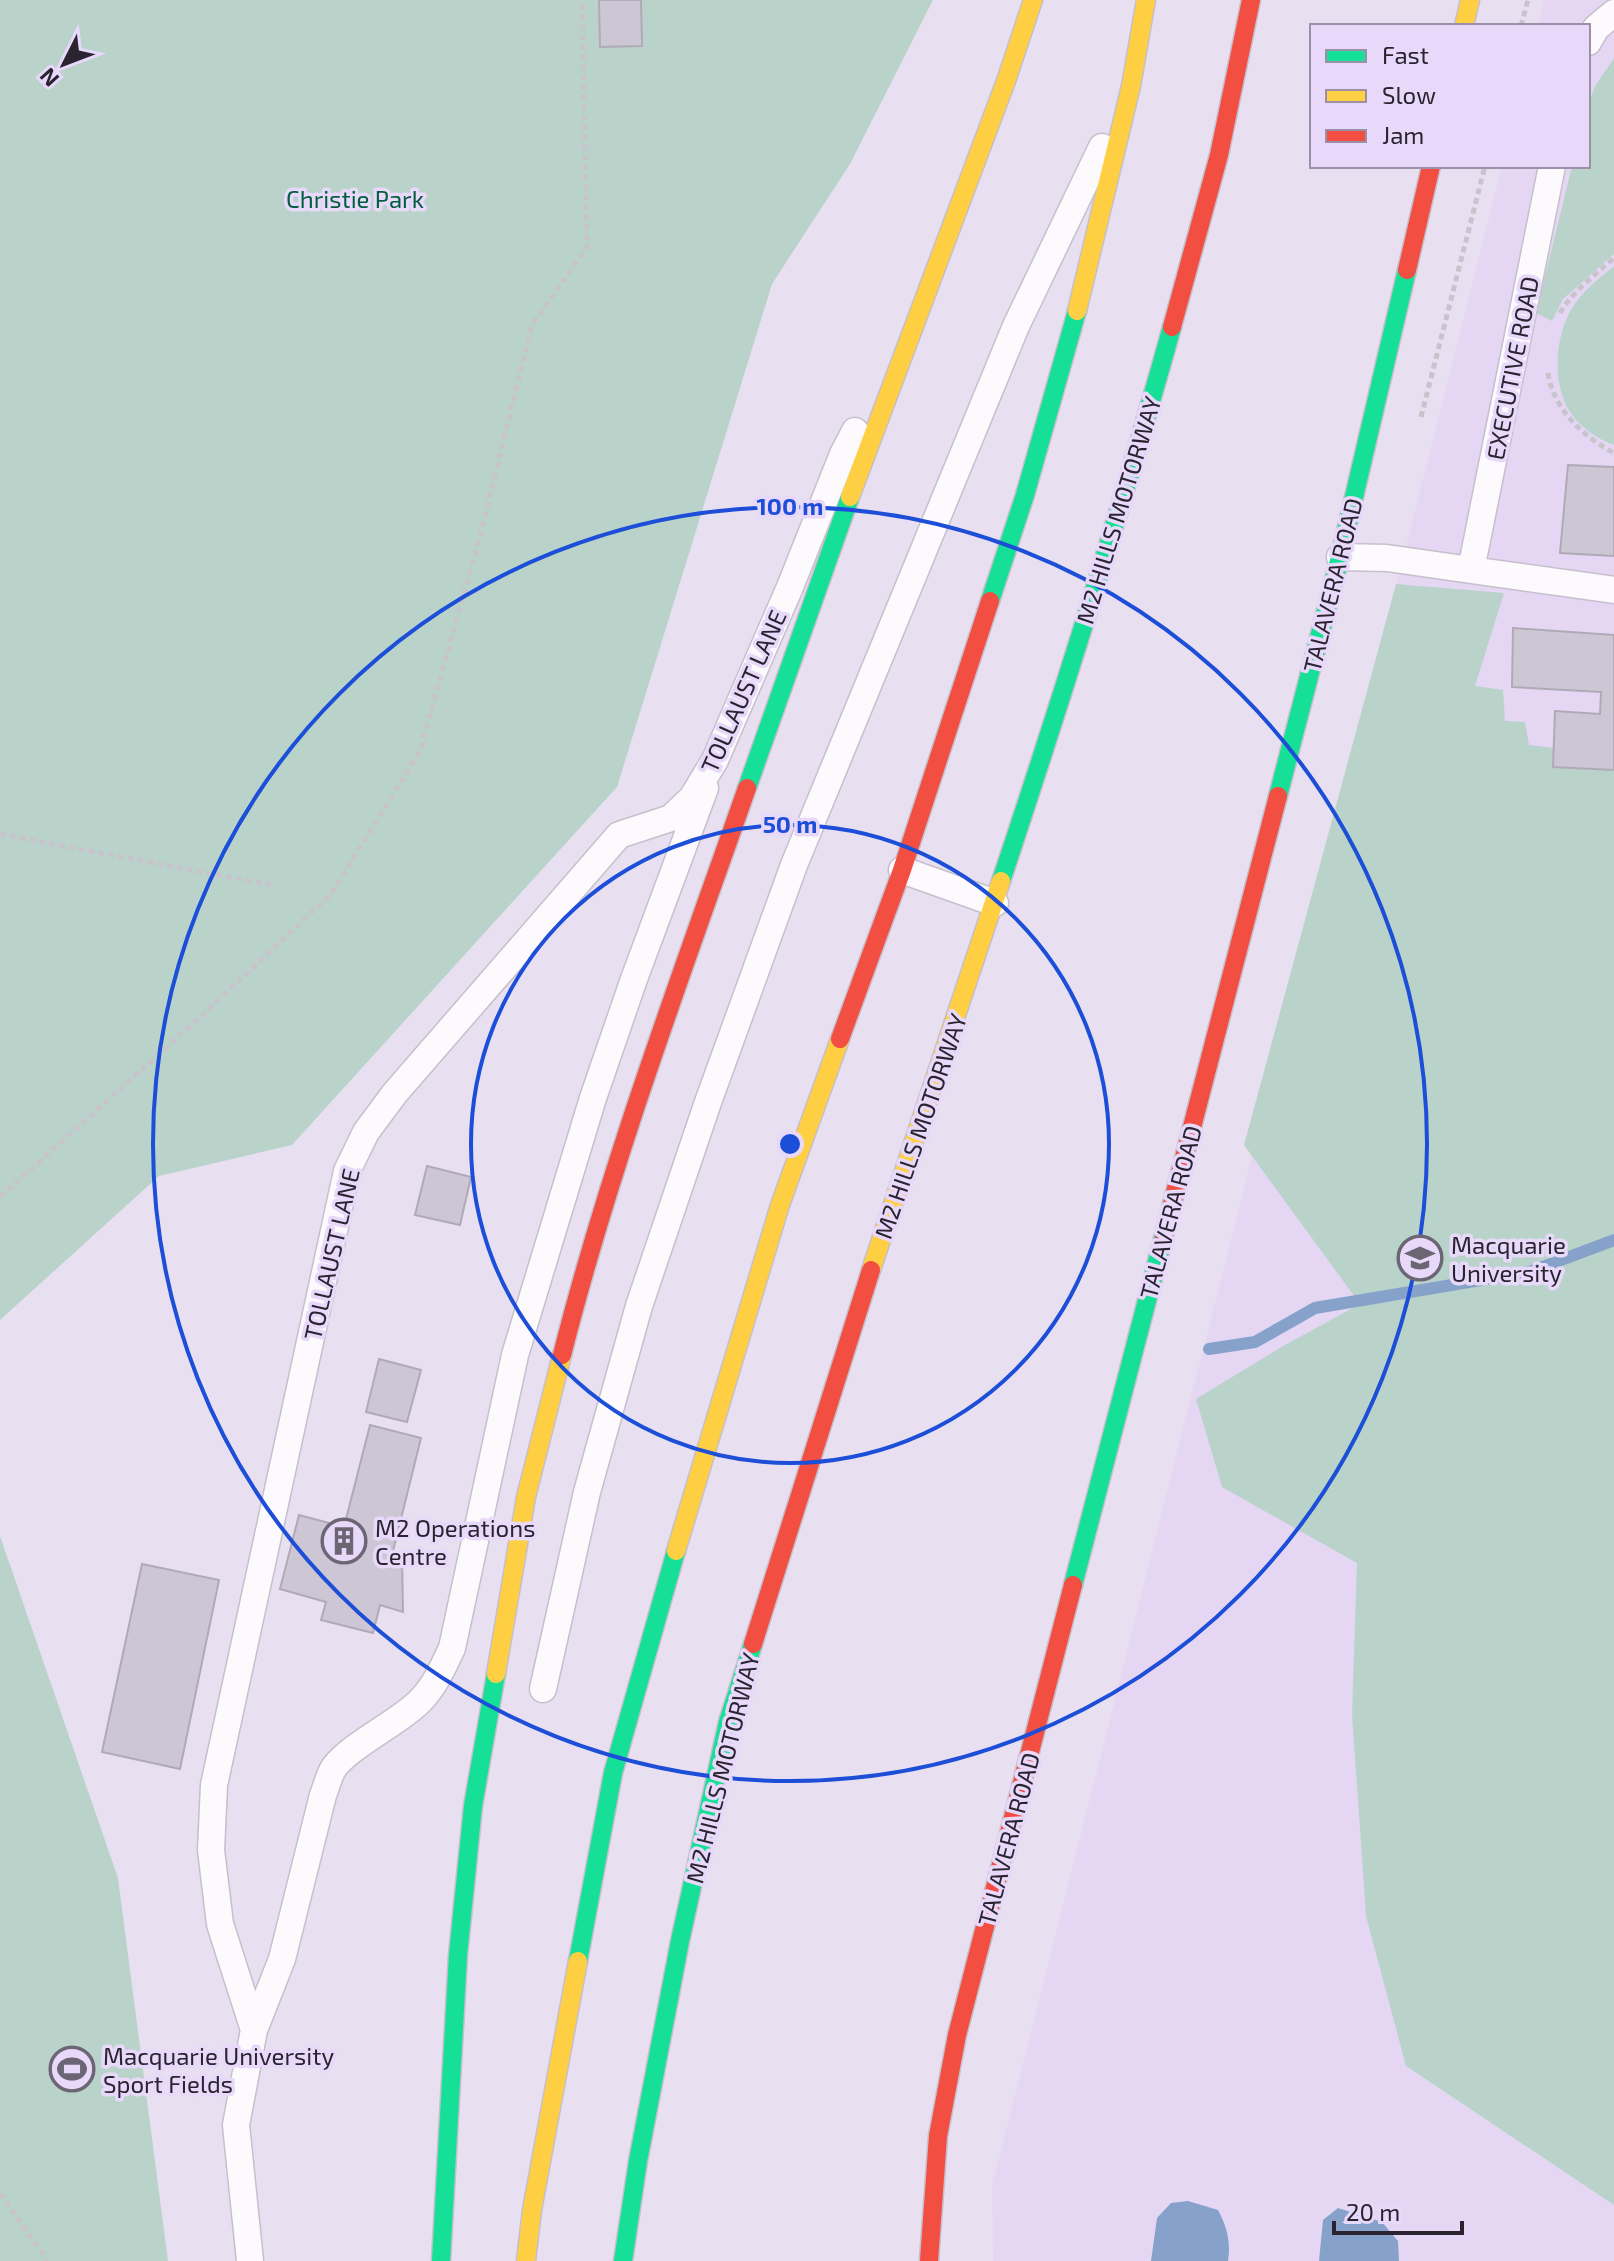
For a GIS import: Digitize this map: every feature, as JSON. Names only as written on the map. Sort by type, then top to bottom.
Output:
[{"type":"main road","points":[[441,2261],[458,1955],[473,1806],[530,1482],[576,1299],[635,1108],[838,529],[1006,81],[1033,0]]},
{"type":"main road","points":[[526,2261],[532,2210],[613,1773],[674,1556],[780,1205],[902,870],[1029,480],[1081,298],[1131,86],[1146,0]]},
{"type":"main road","name":"M2 HILLS MOTORWAY","points":[[623,2261],[638,2161],[680,1941],[728,1722],[848,1340],[995,903],[1132,470],[1219,155],[1251,0]]},
{"type":"main road","points":[[1464,24],[1470,0]]},
{"type":"main road","name":"TALAVERA ROAD","points":[[929,2261],[938,2136],[957,2035],[1340,557],[1431,168]]},
{"type":"lane","points":[[1590,38],[1596,28],[1614,13]]},
{"type":"lane","points":[[543,1689],[587,1492],[639,1306],[707,1105],[794,865],[1016,326],[1131,86]]},
{"type":"lane","name":"EXECUTIVE ROAD","points":[[1471,570],[1552,168]]},
{"type":"lane","name":"TOLLAUST LANE","points":[[250,2261],[236,2125],[254,2030],[220,1924],[211,1850],[214,1785],[347,1171],[366,1132],[395,1093],[619,835],[671,818],[692,798],[715,760],[790,587],[843,454],[931,280]]},
{"type":"lane","points":[[1340,557],[1387,558],[1614,590]]},
{"type":"lane","points":[[254,2030],[282,1959],[332,1769],[347,1754],[419,1703],[437,1681],[452,1648],[515,1355],[593,1098],[715,760]]},
{"type":"lane","points":[[902,870],[995,903]]},
{"type":"path","points":[[0,1197],[331,894],[420,751],[478,544],[532,325],[587,247],[582,0]]},
{"type":"path","points":[[1522,24],[1528,0]]},
{"type":"path","points":[[1556,319],[1566,302],[1614,258]]},
{"type":"path","points":[[1548,367],[1548,378],[1567,414],[1577,426],[1614,453]]},
{"type":"path","points":[[0,834],[271,885]]},
{"type":"path","points":[[0,2193],[48,2261]]},
{"type":"shaded area","name":"Macquarie University","points":[[1544,0],[1614,0],[1614,2261],[993,2261],[992,2186],[1501,168],[1590,168],[1590,24],[1538,24]]},
{"type":"green space","name":"Christie Park","points":[[0,0],[933,0],[850,164],[772,284],[617,787],[292,1145],[159,1176],[0,1320]]},
{"type":"green space","points":[[1614,58],[1614,254],[1563,299],[1552,321],[1536,313],[1572,168],[1590,168],[1590,99]]},
{"type":"green space","points":[[1614,266],[1614,445],[1589,432],[1570,412],[1560,387],[1558,358],[1563,329],[1574,305]]},
{"type":"green space","points":[[1396,584],[1504,593],[1475,686],[1503,690],[1505,721],[1525,722],[1529,745],[1554,748],[1554,767],[1614,770],[1614,2205],[1406,2066],[1366,1916],[1352,1714],[1357,1563],[1222,1487],[1196,1399],[1360,1304],[1244,1145]]},
{"type":"green space","name":"Macquarie University Sport Fields","points":[[0,1536],[118,1878],[168,2261],[0,2261]]},
{"type":"water","points":[[1188,2201],[1218,2210],[1228,2235],[1228,2261],[1151,2261],[1157,2218],[1171,2203]]},
{"type":"water","points":[[1338,2208],[1382,2222],[1398,2241],[1399,2261],[1319,2261],[1323,2220]]},
{"type":"building","points":[[599,0],[641,0],[642,46],[600,47]]},
{"type":"building","points":[[1568,465],[1614,467],[1614,556],[1560,553]]},
{"type":"building","points":[[1513,628],[1614,635],[1614,770],[1553,767],[1555,711],[1600,714],[1601,692],[1512,687]]},
{"type":"building","points":[[427,1166],[471,1177],[460,1225],[415,1215]]},
{"type":"building","points":[[379,1359],[421,1370],[407,1422],[366,1412]]},
{"type":"building","name":"M2 Operations Centre","points":[[370,1425],[421,1438],[392,1555],[402,1556],[403,1612],[380,1605],[373,1633],[321,1620],[326,1602],[280,1589],[299,1515],[344,1527]]},
{"type":"building","points":[[142,1564],[219,1580],[180,1769],[102,1752]]},
{"type":"waterway","points":[[1209,1349],[1255,1342],[1315,1308],[1529,1272],[1614,1240]]},
{"type":"traffic: fast","points":[[1278,796],[1340,557],[1407,270]]},
{"type":"traffic: fast","points":[[990,601],[1025,495],[1077,311]]},
{"type":"traffic: fast","points":[[1001,881],[1090,605],[1172,327]]},
{"type":"traffic: fast","points":[[747,788],[850,497]]},
{"type":"traffic: fast","points":[[1073,1585],[1164,1235]]},
{"type":"traffic: fast","points":[[578,1961],[613,1773],[676,1551]]},
{"type":"traffic: fast","points":[[623,2261],[638,2161],[680,1941],[728,1722],[753,1644]]},
{"type":"traffic: fast","points":[[441,2261],[458,1955],[473,1806],[496,1674]]},
{"type":"traffic: slow","points":[[850,497],[1006,81],[1033,0]]},
{"type":"traffic: slow","points":[[1077,311],[1131,86],[1146,0]]},
{"type":"traffic: slow","points":[[1464,24],[1470,0]]},
{"type":"traffic: slow","points":[[871,1270],[1001,881]]},
{"type":"traffic: slow","points":[[676,1551],[780,1205],[840,1039]]},
{"type":"traffic: slow","points":[[496,1674],[526,1497],[562,1355]]},
{"type":"traffic: slow","points":[[526,2261],[532,2210],[578,1961]]},
{"type":"traffic: jam","points":[[1172,327],[1219,155],[1251,0]]},
{"type":"traffic: jam","points":[[1407,270],[1431,168]]},
{"type":"traffic: jam","points":[[840,1039],[902,870],[990,601]]},
{"type":"traffic: jam","points":[[562,1355],[625,1140],[747,788]]},
{"type":"traffic: jam","points":[[1164,1235],[1278,796]]},
{"type":"traffic: jam","points":[[753,1644],[871,1270]]},
{"type":"traffic: jam","points":[[929,2261],[938,2136],[957,2035],[1073,1585]]},
{"type":"place","name":"Macquarie University","points":[[1420,1258]]},
{"type":"place","name":"M2 Operations Centre","points":[[344,1541]]},
{"type":"place","name":"Macquarie University Sport Fields","points":[[72,2069]]}]
